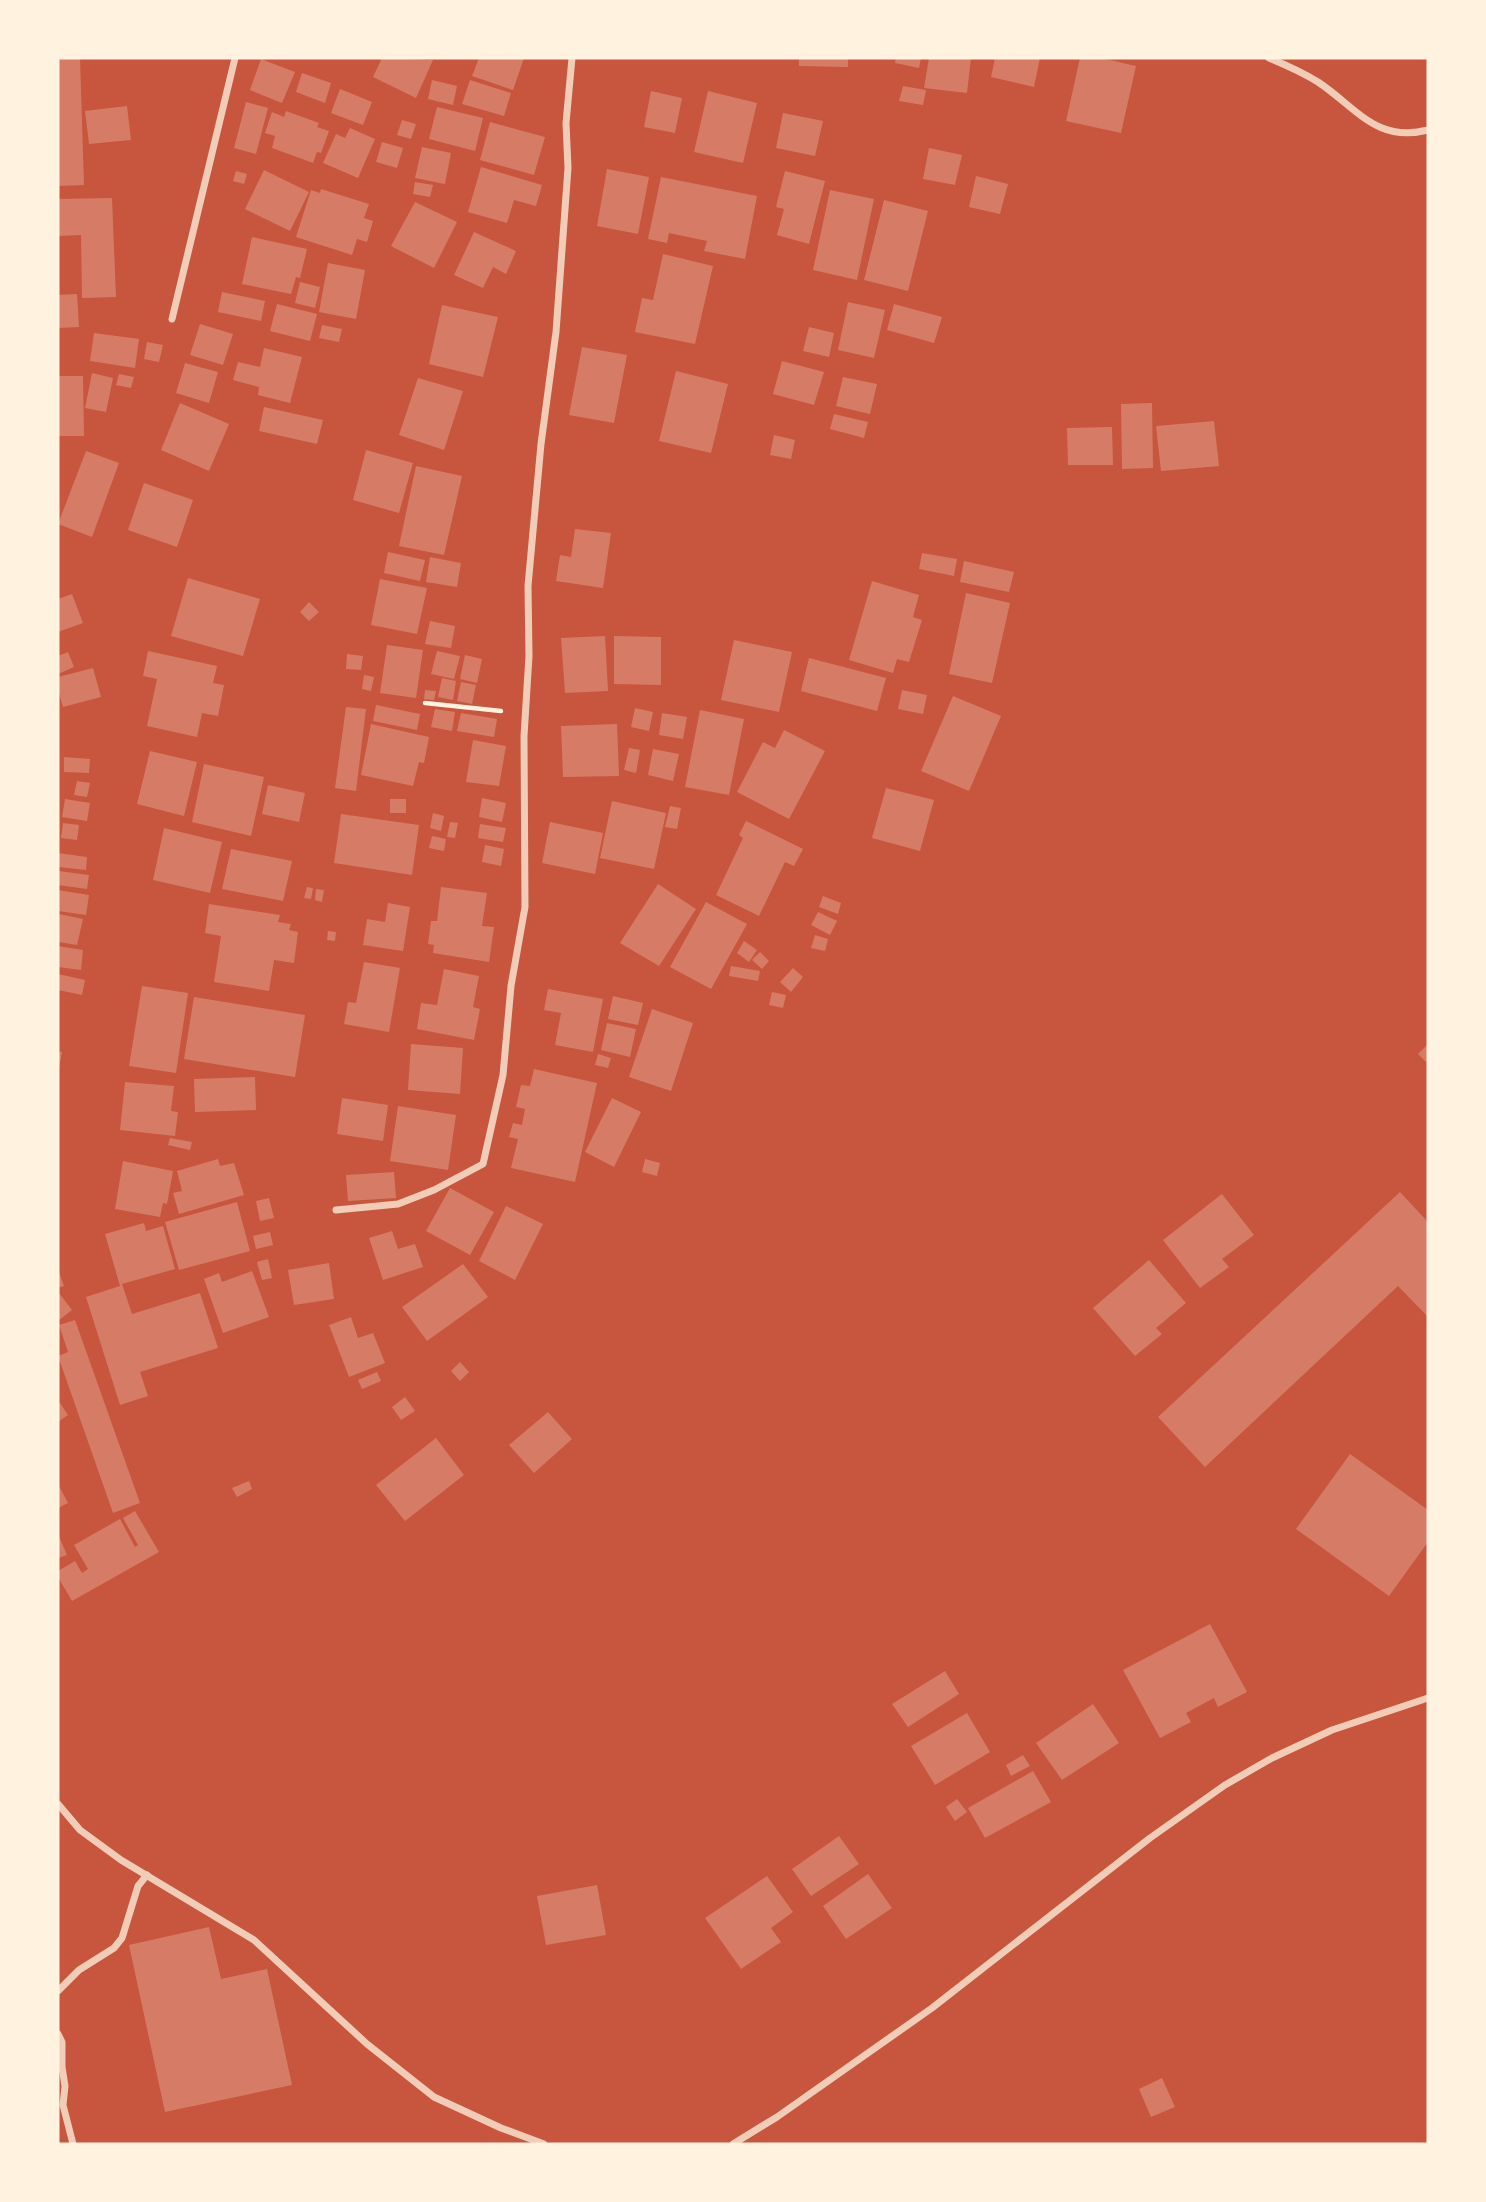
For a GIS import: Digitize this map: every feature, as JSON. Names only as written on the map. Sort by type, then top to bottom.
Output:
[{"type":"street","points":[[172,319],[235,58]]},
{"type":"street","points":[[336,1209],[398,1204],[434,1190],[483,1164],[503,1075],[511,986],[525,906],[528,586],[541,444],[556,332],[568,169],[566,112],[572,58]]},
{"type":"street","points":[[1269,58],[1295,68],[1319,83],[1368,123],[1392,133],[1410,135],[1428,130]]},
{"type":"street","points":[[733,2144],[777,2117],[932,2008],[1150,1838],[1225,1786],[1272,1758],[1332,1730],[1428,1698]]},
{"type":"street","points":[[58,1804],[80,1830],[147,1875],[254,1940],[367,2043],[435,2097],[501,2128],[544,2144]]},
{"type":"street","points":[[58,1991],[79,1970],[114,1948],[122,1938],[138,1886],[147,1875]]},
{"type":"street","points":[[58,2034],[62,2042],[65,2086],[63,2105],[73,2144]]},
{"type":"path","points":[[425,703],[526,713]]},
{"type":"building","points":[[58,58],[80,58],[84,185],[58,186]]},
{"type":"building","points":[[382,58],[433,60],[416,98],[373,77]]},
{"type":"building","points":[[479,58],[524,58],[513,90],[472,76]]},
{"type":"building","points":[[799,58],[848,58],[848,67],[799,66]]},
{"type":"building","points":[[896,58],[921,58],[919,68],[895,63]]},
{"type":"building","points":[[929,58],[971,58],[967,93],[924,88]]},
{"type":"building","points":[[995,58],[1040,58],[1034,87],[991,77]]},
{"type":"building","points":[[1080,58],[1101,58],[1136,66],[1121,133],[1066,121]]},
{"type":"building","points":[[261,59],[295,72],[282,103],[250,90]]},
{"type":"building","points":[[302,73],[331,83],[325,103],[296,92]]},
{"type":"building","points":[[432,80],[457,86],[453,105],[428,99]]},
{"type":"building","points":[[470,80],[511,93],[504,116],[462,104]]},
{"type":"building","points":[[903,86],[926,90],[923,105],[899,101]]},
{"type":"building","points":[[340,89],[372,102],[363,125],[331,113]]},
{"type":"building","points":[[651,91],[682,98],[675,133],[644,127]]},
{"type":"building","points":[[708,91],[757,103],[743,163],[694,152]]},
{"type":"building","points":[[246,102],[268,108],[256,154],[234,148]]},
{"type":"building","points":[[127,106],[131,140],[89,144],[85,111]]},
{"type":"building","points":[[437,107],[483,118],[475,151],[429,139]]},
{"type":"building","points":[[286,111],[319,123],[317,127],[329,131],[321,153],[317,152],[313,163],[272,148],[275,136],[265,133],[272,112],[284,117]]},
{"type":"building","points":[[783,113],[823,121],[815,156],[776,148]]},
{"type":"building","points":[[402,120],[416,124],[411,139],[397,135]]},
{"type":"building","points":[[490,122],[545,137],[534,175],[480,160]]},
{"type":"building","points":[[350,128],[375,139],[358,178],[323,163],[336,134],[345,138]]},
{"type":"building","points":[[382,142],[403,148],[397,168],[376,162]]},
{"type":"building","points":[[422,147],[451,153],[445,184],[415,178]]},
{"type":"building","points":[[929,148],[962,155],[955,185],[923,179]]},
{"type":"building","points":[[481,167],[542,185],[536,206],[514,200],[507,223],[468,212]]},
{"type":"building","points":[[607,169],[649,177],[638,234],[597,226]]},
{"type":"building","points":[[264,170],[309,192],[290,231],[245,209]]},
{"type":"building","points":[[236,171],[247,174],[244,184],[233,181]]},
{"type":"building","points":[[785,171],[825,181],[809,244],[777,235],[784,209],[776,207]]},
{"type":"building","points":[[976,176],[1008,184],[1000,214],[969,207]]},
{"type":"building","points":[[661,177],[757,196],[745,259],[704,251],[707,241],[669,233],[667,243],[648,239]]},
{"type":"building","points":[[415,182],[433,185],[430,197],[413,194]]},
{"type":"building","points":[[321,189],[369,204],[364,218],[373,221],[367,242],[357,239],[352,255],[296,237],[311,190],[320,193]]},
{"type":"building","points":[[830,190],[874,199],[857,280],[813,270]]},
{"type":"building","points":[[112,198],[116,297],[82,298],[81,235],[58,236],[58,199]]},
{"type":"building","points":[[884,200],[928,211],[908,291],[864,280]]},
{"type":"building","points":[[415,202],[457,222],[434,268],[391,246]]},
{"type":"building","points":[[474,232],[516,251],[506,274],[493,267],[483,288],[454,275]]},
{"type":"building","points":[[252,237],[307,249],[300,278],[296,277],[291,294],[242,284]]},
{"type":"building","points":[[663,254],[713,266],[695,344],[635,332],[642,298],[653,300]]},
{"type":"building","points":[[328,263],[365,270],[356,319],[319,312]]},
{"type":"building","points":[[300,282],[320,287],[315,308],[295,303]]},
{"type":"building","points":[[222,292],[265,301],[261,321],[218,312]]},
{"type":"building","points":[[77,294],[79,327],[58,328],[58,295]]},
{"type":"building","points":[[848,302],[885,310],[874,358],[838,350]]},
{"type":"building","points":[[277,304],[317,314],[310,341],[270,331]]},
{"type":"building","points":[[894,304],[942,317],[934,343],[887,330]]},
{"type":"building","points":[[442,305],[498,317],[483,377],[429,364]]},
{"type":"building","points":[[200,324],[233,334],[223,365],[190,355]]},
{"type":"building","points":[[322,325],[342,329],[339,342],[319,338]]},
{"type":"building","points":[[809,327],[834,333],[829,357],[803,351]]},
{"type":"building","points":[[94,333],[139,339],[135,368],[90,361]]},
{"type":"building","points":[[147,342],[163,345],[159,362],[144,359]]},
{"type":"building","points":[[582,347],[627,355],[614,423],[569,415]]},
{"type":"building","points":[[264,348],[302,357],[290,403],[258,395],[259,387],[233,380],[238,362],[260,367]]},
{"type":"building","points":[[782,361],[824,372],[814,405],[773,394]]},
{"type":"building","points":[[185,363],[218,372],[209,403],[176,393]]},
{"type":"building","points":[[676,371],[728,384],[711,453],[659,441]]},
{"type":"building","points":[[92,373],[113,378],[106,412],[85,408]]},
{"type":"building","points":[[119,374],[134,377],[131,388],[116,385]]},
{"type":"building","points":[[58,376],[83,376],[84,436],[58,436]]},
{"type":"building","points":[[843,377],[877,384],[870,414],[836,406]]},
{"type":"building","points":[[418,378],[463,391],[444,450],[399,435]]},
{"type":"building","points":[[180,403],[229,424],[209,471],[161,450]]},
{"type":"building","points":[[1152,403],[1153,468],[1122,469],[1121,404]]},
{"type":"building","points":[[264,407],[323,420],[317,444],[259,431]]},
{"type":"building","points":[[834,414],[868,422],[864,438],[830,429]]},
{"type":"building","points":[[1214,421],[1219,466],[1161,471],[1156,426]]},
{"type":"building","points":[[1112,427],[1113,465],[1068,465],[1067,428]]},
{"type":"building","points":[[774,435],[795,440],[791,459],[770,455]]},
{"type":"building","points":[[366,450],[413,463],[399,513],[353,500]]},
{"type":"building","points":[[86,451],[119,463],[92,537],[58,524]]},
{"type":"building","points":[[416,466],[462,476],[444,555],[399,546]]},
{"type":"building","points":[[144,483],[193,500],[177,547],[128,530]]},
{"type":"building","points":[[575,529],[611,533],[603,588],[556,581],[560,555],[571,557]]},
{"type":"building","points":[[388,552],[425,560],[420,581],[384,573]]},
{"type":"building","points":[[922,553],[957,559],[954,576],[919,569]]},
{"type":"building","points":[[430,557],[461,563],[457,587],[426,582]]},
{"type":"building","points":[[964,561],[1014,572],[1009,592],[960,582]]},
{"type":"building","points":[[188,578],[260,599],[243,656],[171,636]]},
{"type":"building","points":[[380,579],[427,588],[417,634],[371,625]]},
{"type":"building","points":[[872,581],[919,595],[913,617],[922,620],[909,662],[897,659],[893,673],[849,660]]},
{"type":"building","points":[[966,593],[1010,603],[992,683],[949,674]]},
{"type":"building","points":[[72,594],[83,623],[58,632],[58,599]]},
{"type":"building","points":[[309,602],[319,612],[309,621],[300,612]]},
{"type":"building","points":[[430,621],[455,626],[451,648],[425,644]]},
{"type":"building","points":[[605,636],[608,691],[565,693],[561,638]]},
{"type":"building","points":[[614,636],[661,637],[661,685],[614,684]]},
{"type":"building","points":[[734,640],[792,652],[779,712],[721,700]]},
{"type":"building","points":[[387,645],[423,650],[416,698],[380,693]]},
{"type":"building","points":[[148,651],[217,666],[213,683],[224,685],[218,716],[202,713],[197,737],[147,726],[157,679],[143,676]]},
{"type":"building","points":[[437,651],[460,656],[454,679],[431,674]]},
{"type":"building","points":[[68,652],[74,667],[58,674],[58,656]]},
{"type":"building","points":[[347,654],[363,656],[361,670],[346,669]]},
{"type":"building","points":[[465,655],[482,659],[477,683],[460,679]]},
{"type":"building","points":[[809,658],[886,678],[877,711],[801,691]]},
{"type":"building","points":[[93,668],[101,697],[63,707],[58,677]]},
{"type":"building","points":[[364,675],[374,677],[371,691],[362,689]]},
{"type":"building","points":[[442,678],[456,681],[453,700],[438,697]]},
{"type":"building","points":[[461,682],[476,685],[472,704],[457,701]]},
{"type":"building","points":[[425,690],[436,691],[434,700],[424,699]]},
{"type":"building","points":[[902,690],[927,695],[923,714],[898,709]]},
{"type":"building","points":[[953,696],[1001,716],[969,791],[921,771]]},
{"type":"building","points":[[376,705],[420,714],[417,730],[373,721]]},
{"type":"building","points":[[346,707],[366,709],[356,791],[335,788]]},
{"type":"building","points":[[635,708],[653,712],[649,731],[631,727]]},
{"type":"building","points":[[435,709],[455,712],[452,731],[431,727]]},
{"type":"building","points":[[700,710],[744,719],[729,795],[685,787]]},
{"type":"building","points":[[461,713],[497,719],[494,737],[457,731]]},
{"type":"building","points":[[662,713],[687,717],[683,739],[659,735]]},
{"type":"building","points":[[371,724],[429,737],[424,763],[419,762],[413,786],[361,775]]},
{"type":"building","points":[[617,724],[619,776],[563,777],[561,726]]},
{"type":"building","points":[[784,730],[825,751],[789,819],[737,792],[763,742],[775,748]]},
{"type":"building","points":[[473,740],[506,746],[499,786],[466,782]]},
{"type":"building","points":[[629,748],[640,750],[636,773],[624,770]]},
{"type":"building","points":[[653,749],[679,754],[673,781],[648,775]]},
{"type":"building","points":[[150,751],[197,762],[184,816],[137,804]]},
{"type":"building","points":[[64,757],[90,759],[89,773],[64,772]]},
{"type":"building","points":[[204,764],[264,777],[251,836],[192,822]]},
{"type":"building","points":[[77,781],[90,783],[87,797],[74,795]]},
{"type":"building","points":[[268,785],[305,793],[299,822],[262,814]]},
{"type":"building","points":[[886,788],[934,800],[920,851],[872,838]]},
{"type":"building","points":[[482,798],[506,803],[502,822],[479,817]]},
{"type":"building","points":[[65,799],[90,803],[87,821],[62,817]]},
{"type":"building","points":[[390,799],[406,799],[406,813],[390,813]]},
{"type":"building","points":[[612,801],[666,813],[654,869],[600,858]]},
{"type":"building","points":[[670,806],[681,808],[677,829],[665,827]]},
{"type":"building","points":[[433,813],[444,816],[441,831],[430,828]]},
{"type":"building","points":[[341,814],[419,825],[412,875],[334,863]]},
{"type":"building","points":[[746,821],[803,849],[794,866],[785,862],[759,916],[716,895],[743,838],[739,835]]},
{"type":"building","points":[[450,822],[458,823],[455,838],[447,837]]},
{"type":"building","points":[[550,822],[603,833],[595,874],[542,863]]},
{"type":"building","points":[[63,823],[79,825],[77,840],[61,838]]},
{"type":"building","points":[[480,824],[506,828],[503,842],[478,838]]},
{"type":"building","points":[[164,828],[222,842],[210,893],[153,880]]},
{"type":"building","points":[[432,836],[446,839],[444,851],[429,848]]},
{"type":"building","points":[[485,845],[504,849],[501,866],[482,862]]},
{"type":"building","points":[[231,849],[292,861],[283,901],[222,889]]},
{"type":"building","points":[[58,853],[87,857],[86,870],[58,867]]},
{"type":"building","points":[[59,871],[89,875],[87,889],[58,885]]},
{"type":"building","points":[[658,884],[696,909],[659,966],[620,943]]},
{"type":"building","points":[[307,887],[313,888],[311,899],[304,898]]},
{"type":"building","points":[[441,887],[487,893],[482,926],[494,927],[489,962],[433,953],[434,945],[428,944],[431,921],[437,921]]},
{"type":"building","points":[[316,889],[324,890],[322,902],[315,900]]},
{"type":"building","points":[[58,890],[89,895],[86,915],[58,911]]},
{"type":"building","points":[[823,896],[841,903],[838,914],[819,907]]},
{"type":"building","points":[[706,902],[747,924],[711,989],[670,967]]},
{"type":"building","points":[[388,903],[410,907],[403,951],[363,945],[367,919],[385,922]]},
{"type":"building","points":[[209,904],[280,915],[278,922],[291,924],[289,930],[298,932],[294,963],[274,960],[269,991],[214,982],[221,936],[205,933]]},
{"type":"building","points":[[818,912],[837,921],[830,935],[811,925]]},
{"type":"building","points":[[59,914],[83,919],[77,945],[58,942]]},
{"type":"building","points":[[328,931],[336,932],[335,941],[327,940]]},
{"type":"building","points":[[815,935],[828,939],[825,951],[811,948]]},
{"type":"building","points":[[744,941],[757,950],[749,962],[737,953]]},
{"type":"building","points":[[58,946],[83,950],[81,970],[58,967]]},
{"type":"building","points":[[760,952],[769,961],[762,969],[752,960]]},
{"type":"building","points":[[364,962],[400,968],[389,1032],[344,1024],[348,1002],[356,1003]]},
{"type":"building","points":[[731,966],[760,971],[758,981],[729,976]]},
{"type":"building","points":[[793,968],[803,977],[791,992],[780,982]]},
{"type":"building","points":[[444,969],[479,976],[473,1007],[480,1009],[474,1040],[417,1029],[421,1003],[437,1005]]},
{"type":"building","points":[[58,974],[85,980],[82,995],[58,990]]},
{"type":"building","points":[[142,986],[188,993],[176,1073],[129,1066]]},
{"type":"building","points":[[548,989],[603,999],[593,1052],[555,1045],[561,1013],[544,1010]]},
{"type":"building","points":[[772,992],[786,995],[783,1008],[769,1005]]},
{"type":"building","points":[[613,996],[643,1003],[638,1025],[608,1019]]},
{"type":"building","points":[[194,997],[305,1015],[295,1077],[184,1059]]},
{"type":"building","points":[[652,1009],[693,1023],[671,1091],[629,1077]]},
{"type":"building","points":[[607,1023],[636,1029],[630,1057],[601,1050]]},
{"type":"building","points":[[411,1044],[463,1048],[460,1094],[408,1090]]},
{"type":"building","points":[[1428,1044],[1428,1060],[1426,1062],[1418,1054]]},
{"type":"building","points":[[58,1051],[62,1052],[59,1068],[58,1068]]},
{"type":"building","points":[[598,1054],[611,1058],[608,1068],[595,1065]]},
{"type":"building","points":[[534,1069],[597,1083],[575,1182],[511,1168],[518,1139],[509,1137],[513,1123],[522,1125],[525,1109],[516,1107],[521,1085],[530,1086]]},
{"type":"building","points":[[255,1077],[256,1110],[195,1112],[194,1079]]},
{"type":"building","points":[[125,1082],[174,1086],[171,1111],[178,1112],[175,1136],[120,1130]]},
{"type":"building","points":[[342,1098],[388,1105],[383,1141],[337,1134]]},
{"type":"building","points":[[612,1098],[641,1112],[614,1167],[585,1152]]},
{"type":"building","points":[[398,1106],[456,1115],[448,1170],[390,1161]]},
{"type":"building","points":[[170,1138],[192,1142],[190,1150],[168,1145]]},
{"type":"building","points":[[218,1159],[220,1166],[234,1163],[244,1195],[179,1214],[173,1193],[182,1191],[177,1171]]},
{"type":"building","points":[[645,1159],[660,1163],[657,1176],[642,1172]]},
{"type":"building","points":[[123,1161],[173,1171],[167,1204],[163,1203],[160,1217],[115,1209]]},
{"type":"building","points":[[394,1172],[396,1198],[348,1201],[346,1175]]},
{"type":"building","points":[[450,1188],[494,1212],[470,1255],[426,1231]]},
{"type":"building","points":[[1400,1192],[1428,1222],[1428,1317],[1398,1286],[1205,1467],[1158,1417]]},
{"type":"building","points":[[1222,1194],[1254,1235],[1222,1259],[1229,1267],[1200,1288],[1163,1240]]},
{"type":"building","points":[[269,1198],[274,1218],[260,1221],[256,1201]]},
{"type":"building","points":[[237,1202],[250,1251],[179,1270],[165,1222]]},
{"type":"building","points":[[506,1206],[543,1224],[515,1280],[479,1261]]},
{"type":"building","points":[[144,1223],[146,1231],[163,1226],[175,1269],[122,1284],[132,1314],[200,1293],[218,1348],[140,1372],[148,1396],[120,1405],[86,1297],[120,1286],[105,1234]]},
{"type":"building","points":[[392,1231],[398,1249],[415,1244],[423,1267],[383,1280],[369,1238]]},
{"type":"building","points":[[270,1232],[273,1245],[256,1249],[253,1236]]},
{"type":"building","points":[[268,1259],[272,1278],[262,1280],[257,1262]]},
{"type":"building","points":[[1149,1260],[1186,1303],[1156,1328],[1162,1334],[1135,1356],[1093,1308]]},
{"type":"building","points":[[329,1263],[334,1299],[294,1305],[288,1270]]},
{"type":"building","points":[[463,1264],[488,1297],[427,1341],[402,1307]]},
{"type":"building","points":[[58,1269],[64,1286],[58,1288]]},
{"type":"building","points":[[252,1271],[269,1317],[223,1333],[204,1279],[219,1273],[222,1282]]},
{"type":"building","points":[[58,1294],[72,1310],[58,1321]]},
{"type":"building","points":[[351,1317],[358,1338],[373,1333],[385,1363],[349,1377],[329,1325]]},
{"type":"building","points":[[75,1320],[140,1503],[113,1513],[58,1356],[68,1352],[59,1325]]},
{"type":"building","points":[[460,1362],[469,1372],[460,1381],[451,1371]]},
{"type":"building","points":[[377,1372],[381,1381],[362,1389],[358,1380]]},
{"type":"building","points":[[405,1397],[415,1411],[401,1420],[392,1407]]},
{"type":"building","points":[[58,1400],[68,1415],[58,1422]]},
{"type":"building","points":[[548,1412],[572,1439],[534,1473],[509,1445]]},
{"type":"building","points":[[436,1438],[464,1475],[405,1521],[376,1485]]},
{"type":"building","points":[[1350,1454],[1428,1510],[1428,1542],[1389,1596],[1296,1529]]},
{"type":"building","points":[[249,1481],[252,1489],[237,1497],[232,1488]]},
{"type":"building","points":[[58,1484],[68,1503],[58,1508]]},
{"type":"building","points":[[135,1511],[159,1552],[72,1601],[58,1577],[58,1571],[75,1561],[82,1573],[88,1569],[74,1545],[120,1519],[135,1547],[138,1545],[123,1518]]},
{"type":"building","points":[[58,1534],[67,1555],[58,1558]]},
{"type":"building","points":[[1210,1624],[1247,1692],[1218,1707],[1214,1698],[1186,1713],[1191,1722],[1160,1738],[1123,1670]]},
{"type":"building","points":[[945,1671],[959,1694],[908,1727],[892,1704]]},
{"type":"building","points":[[1093,1704],[1119,1743],[1062,1780],[1036,1743]]},
{"type":"building","points":[[967,1713],[990,1752],[935,1785],[911,1746]]},
{"type":"building","points":[[1023,1755],[1030,1766],[1011,1776],[1006,1765]]},
{"type":"building","points":[[1033,1771],[1051,1802],[985,1838],[968,1808]]},
{"type":"building","points":[[957,1799],[967,1812],[955,1821],[946,1807]]},
{"type":"building","points":[[839,1836],[859,1864],[811,1896],[792,1869]]},
{"type":"building","points":[[868,1874],[892,1908],[846,1939],[823,1906]]},
{"type":"building","points":[[767,1876],[793,1912],[771,1928],[781,1942],[741,1969],[705,1918]]},
{"type":"building","points":[[597,1885],[606,1935],[546,1945],[537,1896]]},
{"type":"building","points":[[209,1927],[221,1979],[267,1969],[292,2085],[165,2112],[129,1945]]},
{"type":"building","points":[[1162,2078],[1175,2107],[1151,2117],[1139,2089]]}]
